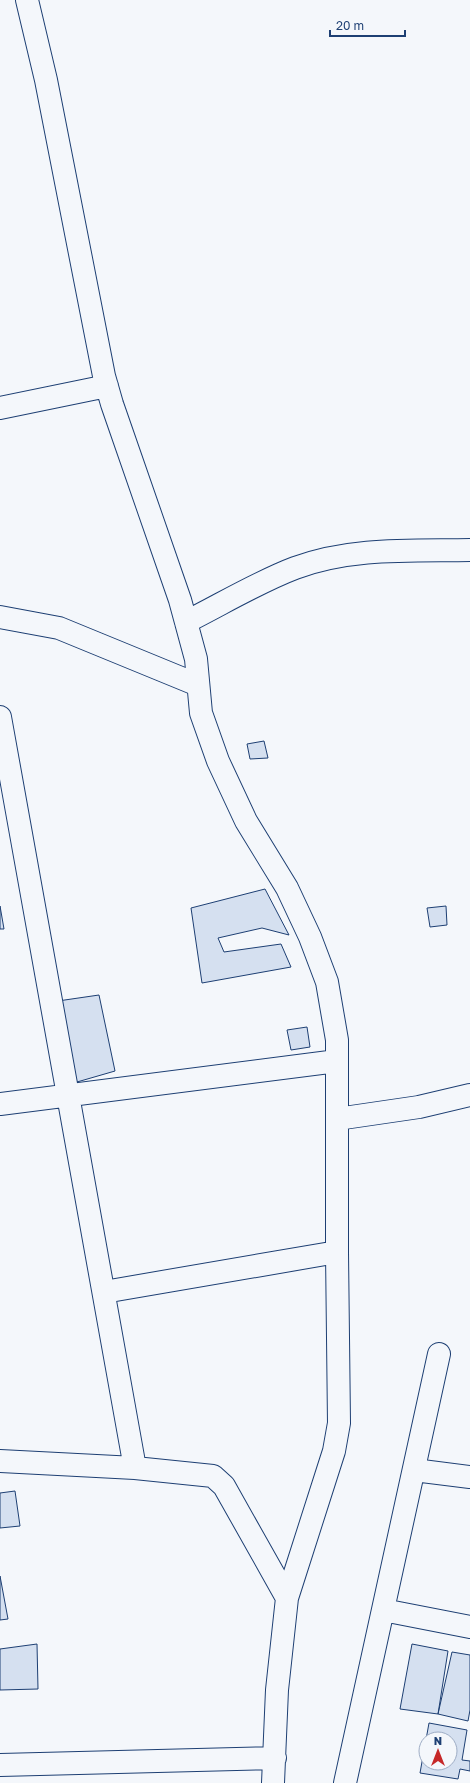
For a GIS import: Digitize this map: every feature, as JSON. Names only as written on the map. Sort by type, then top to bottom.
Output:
[{"type":"street","points":[[27,0],[46,80],[105,381],[186,622],[196,659],[201,713],[218,761],[246,821],[287,888],[310,937],[325,975],[337,1040],[339,1423],[334,1451],[287,1598],[279,1675],[273,1783]]},
{"type":"street","points":[[0,408],[105,381]]},
{"type":"street","points":[[186,622],[296,568],[326,560],[357,553],[382,551],[470,550]]},
{"type":"street","points":[[0,617],[59,628],[198,686]]},
{"type":"street","points":[[0,717],[135,1468]]},
{"type":"street","points":[[0,1104],[337,1061]]},
{"type":"street","points":[[337,1119],[419,1107],[470,1095]]},
{"type":"street","points":[[104,1292],[337,1252]]},
{"type":"street","points":[[345,1783],[439,1354]]},
{"type":"street","points":[[0,1460],[135,1468],[213,1476],[224,1486],[287,1598]]},
{"type":"street","points":[[414,1470],[470,1477]]},
{"type":"street","points":[[383,1610],[470,1627]]},
{"type":"street","points":[[0,1765],[275,1758]]},
{"type":"building","points":[[264,741],[268,758],[250,759],[247,744]]},
{"type":"building","points":[[265,889],[289,935],[262,928],[218,938],[224,952],[281,944],[291,967],[202,983],[191,908]]},
{"type":"building","points":[[0,906],[4,929],[0,929]]},
{"type":"building","points":[[446,906],[447,925],[430,927],[427,908]]},
{"type":"building","points":[[99,995],[115,1071],[77,1082],[51,1002]]},
{"type":"building","points":[[307,1027],[310,1047],[291,1050],[287,1030]]},
{"type":"building","points":[[15,1491],[20,1526],[0,1528],[0,1493]]},
{"type":"building","points":[[0,1576],[8,1619],[0,1620]]},
{"type":"building","points":[[37,1644],[38,1689],[0,1690],[0,1649]]},
{"type":"building","points":[[412,1644],[448,1651],[438,1714],[400,1709]]},
{"type":"building","points":[[452,1652],[470,1655],[470,1710],[468,1721],[438,1714]]},
{"type":"building","points":[[429,1723],[467,1730],[462,1760],[470,1761],[470,1771],[460,1769],[458,1779],[420,1773],[420,1771],[458,1771],[458,1731],[428,1731]]}]
